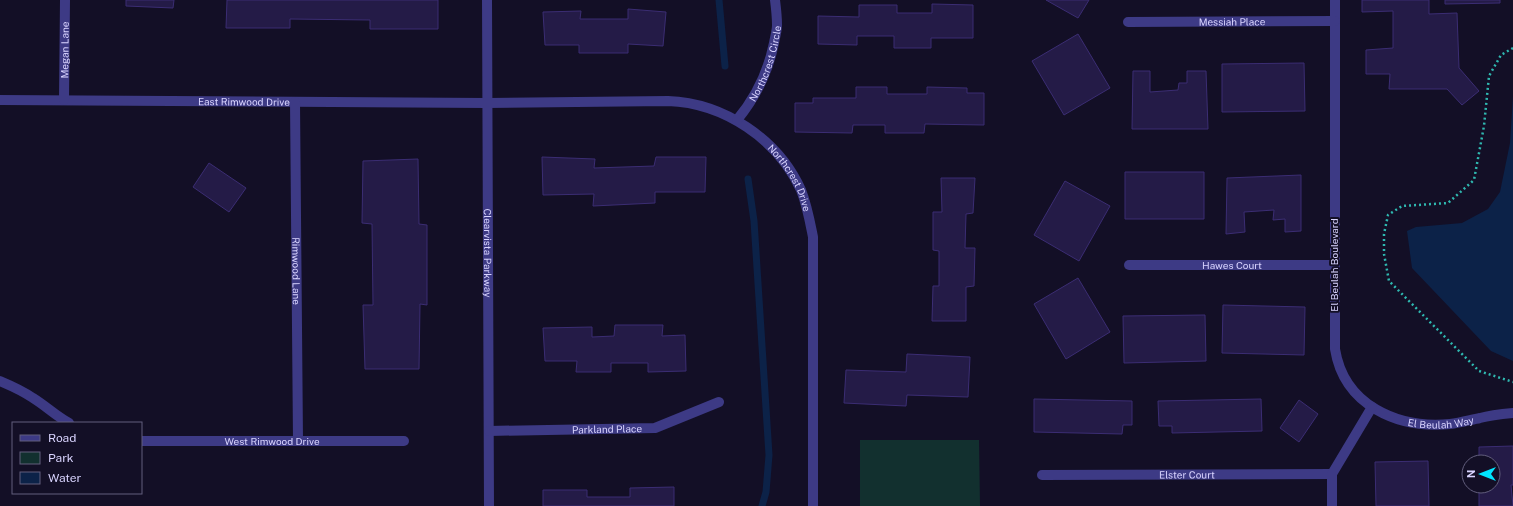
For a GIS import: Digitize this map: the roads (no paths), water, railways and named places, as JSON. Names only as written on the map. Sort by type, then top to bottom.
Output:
[{"type":"street","name":"Megan Lane","points":[[64,100],[65,0]]},
{"type":"street","name":"Clearvista Parkway","points":[[487,0],[489,506]]},
{"type":"street","name":"Northcrest Circle","points":[[736,120],[750,104],[765,77],[777,26],[775,0]]},
{"type":"street","name":"El Beulah Boulevard","points":[[1335,0],[1335,349],[1336,357],[1344,377],[1352,389],[1372,407]]},
{"type":"street","name":"Messiah Place","points":[[1128,22],[1335,20]]},
{"type":"street","name":"East Rimwood Drive","points":[[0,100],[487,104]]},
{"type":"street","name":"Northcrest Drive","points":[[487,104],[676,101],[707,107],[736,120],[759,136],[778,154],[801,190],[806,203],[813,237],[813,506]]},
{"type":"street","name":"Rimwood Lane","points":[[295,102],[298,440]]},
{"type":"street","name":"Hawes Court","points":[[1129,265],[1334,265]]},
{"type":"street","points":[[0,382],[19,389],[67,422]]},
{"type":"street","name":"Parkland Place","points":[[489,431],[655,428],[719,402]]},
{"type":"street","name":"El Beulah Way","points":[[1372,407],[1396,419],[1419,424],[1450,424],[1482,417],[1513,413]]},
{"type":"street","points":[[1332,506],[1332,474],[1372,407]]},
{"type":"street","name":"West Rimwood Drive","points":[[142,441],[404,441]]},
{"type":"street","name":"Elster Court","points":[[1042,475],[1332,474]]},
{"type":"water","points":[[1513,96],[1513,361],[1491,351],[1412,268],[1407,231],[1416,227],[1462,223],[1488,209],[1500,192],[1510,143]]},
{"type":"waterway","points":[[719,0],[725,66]]},
{"type":"waterway","points":[[748,179],[754,221],[769,455],[766,492],[762,506]]}]
